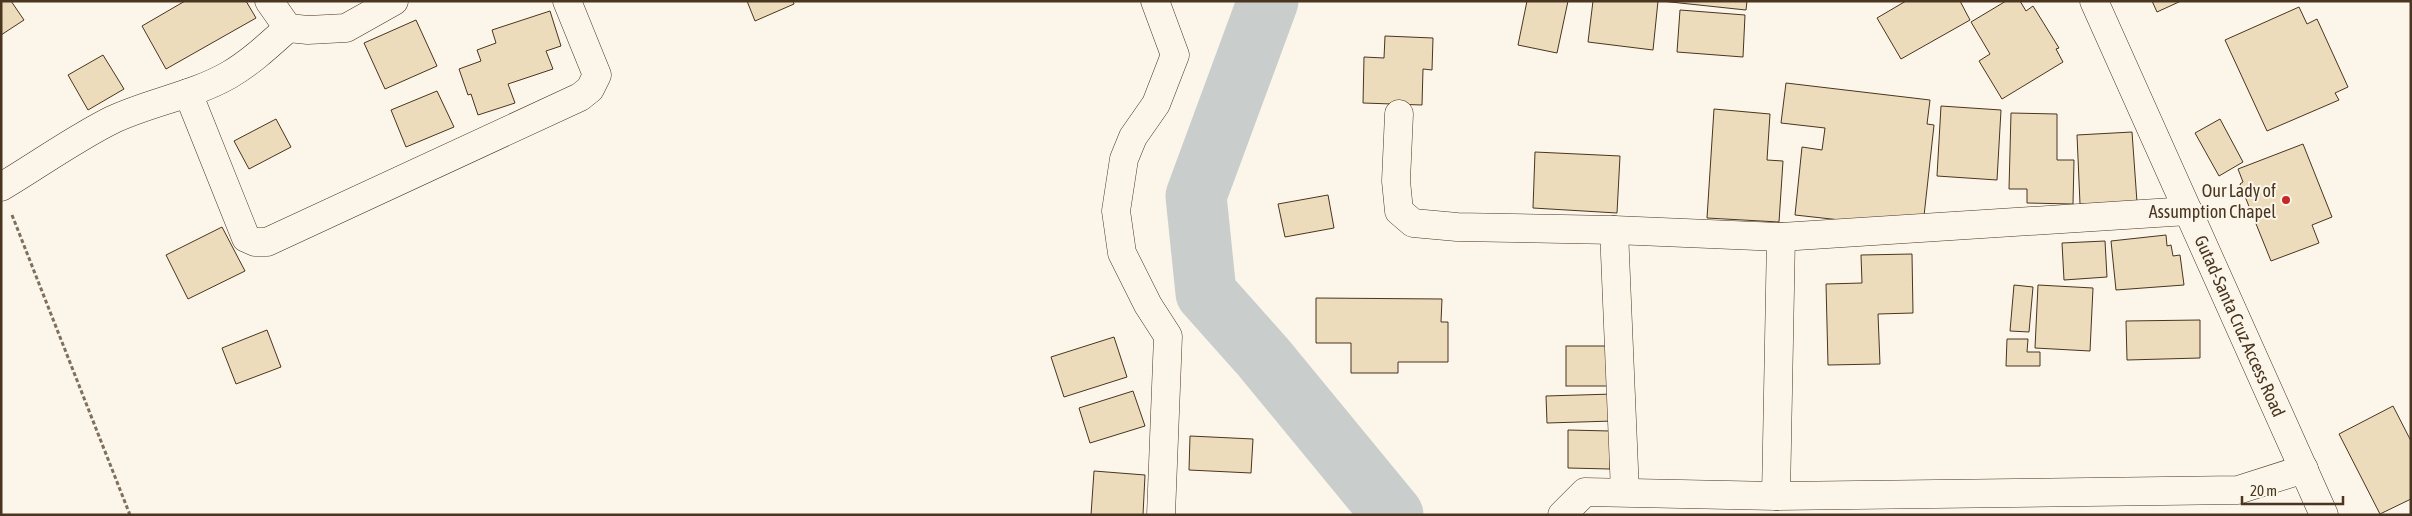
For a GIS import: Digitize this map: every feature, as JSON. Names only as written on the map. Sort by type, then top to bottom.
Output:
[{"type":"street","points":[[270,1],[288,28]]},
{"type":"street","points":[[5,197],[111,121],[168,98],[188,93],[228,75],[256,57],[288,28],[308,30],[346,28],[394,1]]},
{"type":"street","points":[[188,93],[246,238],[255,242],[267,242],[590,89],[597,75],[596,67],[567,1]]},
{"type":"street","points":[[1155,1],[1174,55],[1156,104],[1133,137],[1124,159],[1116,211],[1122,253],[1148,305],[1168,336],[1161,515]]},
{"type":"street","name":"Gutad-Santa Cruz Access Road","points":[[2094,1],[2324,515]]},
{"type":"street","points":[[1399,114],[1396,181],[1399,210],[1413,223],[1457,228],[1614,230],[1780,237],[2188,211]]},
{"type":"street","points":[[1614,230],[1625,492]]},
{"type":"street","points":[[1776,496],[1780,237]]},
{"type":"street","points":[[1562,515],[1585,492],[1776,496],[2238,490],[2304,469]]},
{"type":"path","points":[[5,197],[130,515]]},
{"type":"building","points":[[1,1],[11,1],[24,20],[1,35]]},
{"type":"building","points":[[185,1],[246,1],[256,18],[166,69],[142,26]]},
{"type":"building","points":[[747,1],[793,1],[794,4],[755,21]]},
{"type":"building","points":[[1527,1],[1568,1],[1557,53],[1518,45]]},
{"type":"building","points":[[1593,1],[1658,1],[1653,50],[1588,42]]},
{"type":"building","points":[[1661,1],[1747,1],[1746,10]]},
{"type":"building","points":[[1906,1],[1960,1],[1970,20],[1901,59],[1877,18]]},
{"type":"building","points":[[2006,1],[2020,1],[2026,11],[2033,6],[2059,48],[2056,49],[2063,62],[2002,99],[1979,61],[1990,54],[1971,22]]},
{"type":"building","points":[[2152,1],[2181,1],[2157,12]]},
{"type":"building","points":[[2299,7],[2307,24],[2317,19],[2348,87],[2335,93],[2339,100],[2267,131],[2225,40]]},
{"type":"building","points":[[1680,10],[1745,15],[1743,57],[1677,52]]},
{"type":"building","points":[[550,11],[561,46],[546,51],[553,69],[508,84],[515,103],[478,115],[471,94],[468,95],[459,69],[481,61],[477,50],[496,43],[492,30]]},
{"type":"building","points":[[416,20],[437,66],[385,89],[364,43]]},
{"type":"building","points":[[1385,36],[1433,38],[1432,70],[1423,69],[1422,105],[1363,103],[1364,57],[1384,58]]},
{"type":"building","points":[[103,55],[124,89],[88,110],[68,75]]},
{"type":"building","points":[[1786,83],[1930,100],[1927,124],[1934,125],[1923,225],[1895,226],[1795,215],[1802,147],[1822,150],[1825,128],[1781,123]]},
{"type":"building","points":[[437,91],[454,127],[406,147],[391,110]]},
{"type":"building","points":[[1941,106],[2001,110],[1997,180],[1937,176]]},
{"type":"building","points":[[1714,109],[1770,114],[1767,160],[1783,161],[1779,222],[1707,218]]},
{"type":"building","points":[[2011,113],[2057,114],[2057,160],[2074,160],[2073,204],[2027,203],[2027,189],[2009,189]]},
{"type":"building","points":[[276,119],[291,147],[249,169],[234,141]]},
{"type":"building","points":[[2220,119],[2243,162],[2219,176],[2195,133]]},
{"type":"building","points":[[2132,132],[2137,202],[2080,204],[2077,135]]},
{"type":"building","name":"Our Lady of Assumption Chapel","points":[[2303,144],[2332,217],[2312,225],[2319,243],[2271,261],[2240,184],[2243,182],[2238,169]]},
{"type":"building","points":[[1535,152],[1620,156],[1617,213],[1533,208]]},
{"type":"building","points":[[1328,195],[1334,228],[1285,237],[1278,204]]},
{"type":"building","points":[[222,227],[245,271],[188,299],[166,255]]},
{"type":"building","points":[[2166,235],[2167,246],[2171,245],[2173,256],[2180,255],[2184,285],[2116,290],[2111,241]]},
{"type":"building","points":[[2105,241],[2107,277],[2064,280],[2062,243]]},
{"type":"building","points":[[1912,254],[1913,313],[1878,314],[1880,364],[1828,365],[1826,284],[1862,283],[1861,255]]},
{"type":"building","points":[[2014,285],[2033,287],[2029,332],[2010,331]]},
{"type":"building","points":[[2038,285],[2093,288],[2090,351],[2035,348]]},
{"type":"building","points":[[1316,298],[1442,299],[1441,322],[1448,322],[1448,362],[1398,362],[1398,373],[1351,373],[1351,343],[1316,343]]},
{"type":"building","points":[[2200,320],[2200,358],[2127,360],[2126,321]]},
{"type":"building","points":[[267,330],[281,367],[236,384],[222,348]]},
{"type":"building","points":[[1114,337],[1127,377],[1064,397],[1051,357]]},
{"type":"building","points":[[2007,339],[2028,339],[2027,352],[2040,352],[2040,366],[2006,366]]},
{"type":"building","points":[[1566,346],[1609,346],[1609,386],[1566,386]]},
{"type":"building","points":[[1133,391],[1145,426],[1090,443],[1079,408]]},
{"type":"building","points":[[1613,394],[1613,421],[1547,423],[1546,396]]},
{"type":"building","points":[[2393,406],[2411,441],[2411,499],[2380,514],[2339,434]]},
{"type":"building","points":[[1568,430],[1610,431],[1610,469],[1568,468]]},
{"type":"building","points":[[1190,436],[1253,439],[1251,473],[1189,470]]},
{"type":"building","points":[[1094,471],[1145,475],[1143,515],[1091,515]]},
{"type":"waterway","points":[[1268,1],[1196,196],[1206,293],[1263,357],[1393,515]]},
{"type":"place","name":"Our Lady of Assumption Chapel","points":[[2286,200]]}]
